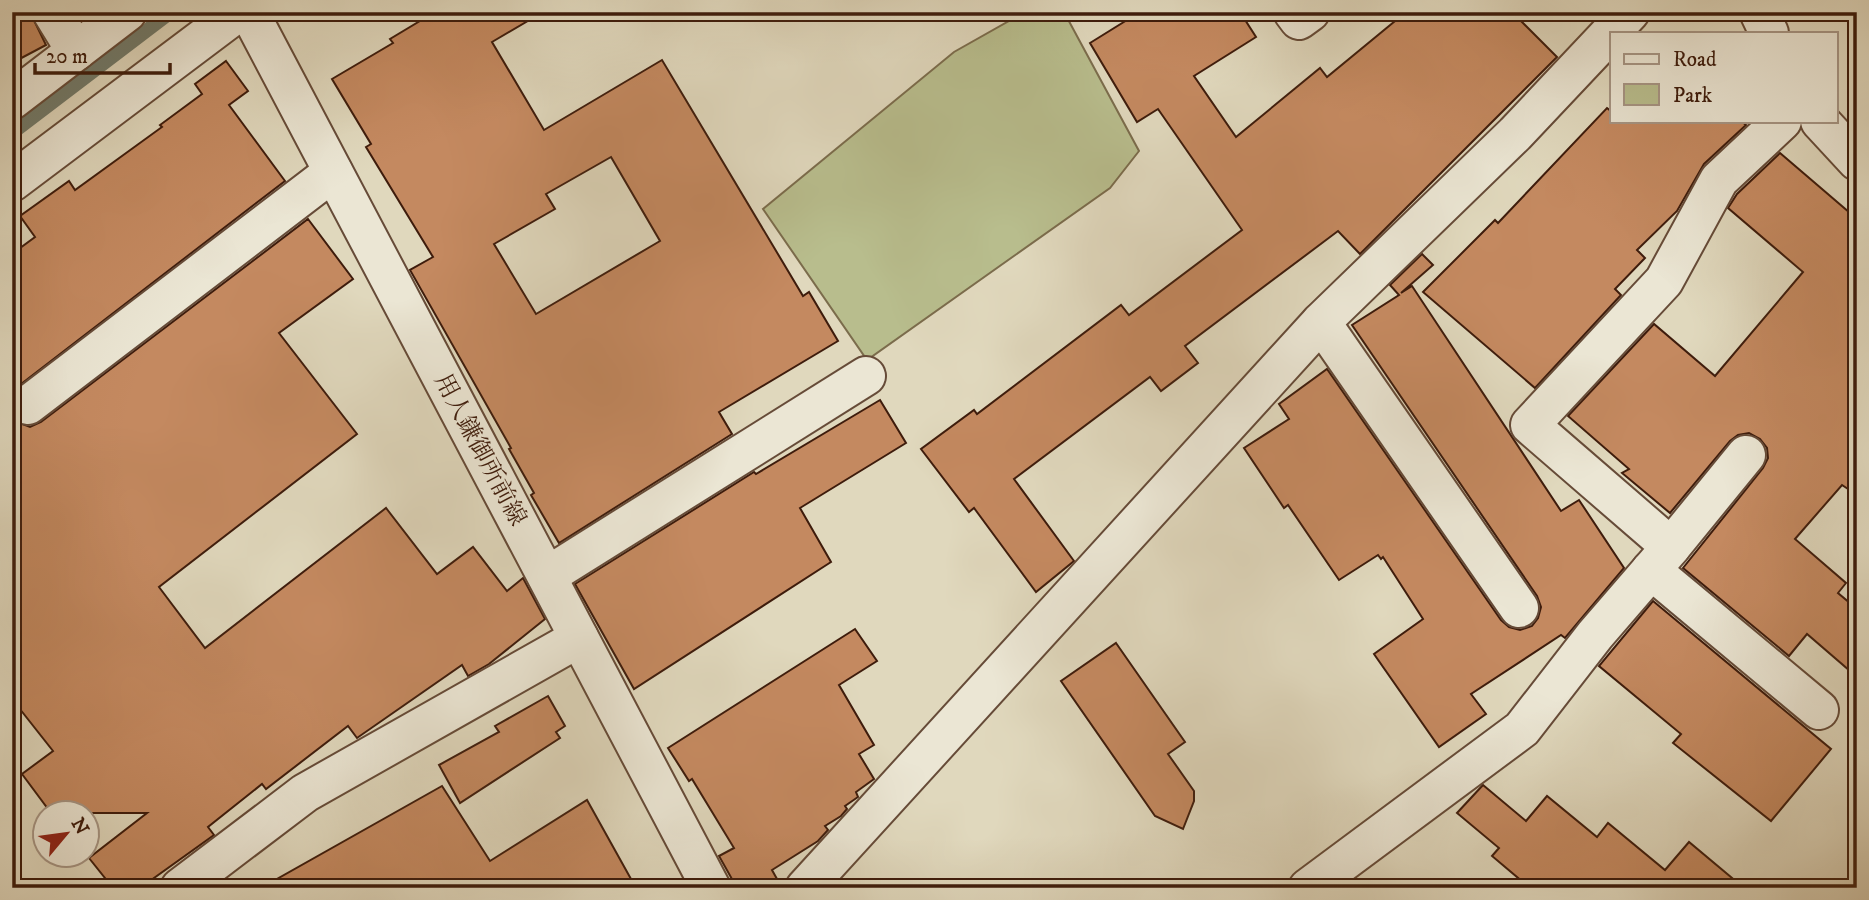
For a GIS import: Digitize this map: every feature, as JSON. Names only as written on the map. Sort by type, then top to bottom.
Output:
[{"type":"street","points":[[52,12],[76,51]]},
{"type":"street","points":[[12,100],[127,12]]},
{"type":"street","points":[[12,182],[238,12]]},
{"type":"street","name":"用人鎌御所前線","points":[[249,12],[711,888]]},
{"type":"street","points":[[1293,12],[1299,20],[1310,12]]},
{"type":"street","points":[[1611,32],[1630,12]]},
{"type":"street","points":[[805,888],[1321,322],[1515,134],[1610,33]]},
{"type":"street","points":[[1781,122],[1719,180],[1664,281],[1530,425],[1661,559],[1819,710]]},
{"type":"street","points":[[28,405],[333,172]]},
{"type":"street","points":[[1321,322],[1519,608]]},
{"type":"street","points":[[547,576],[866,376]]},
{"type":"street","points":[[1308,888],[1522,729],[1595,635],[1746,455]]},
{"type":"street","points":[[180,888],[304,793],[579,638]]},
{"type":"green space","points":[[1025,12],[1064,12],[1139,151],[1110,188],[867,360],[763,209],[954,52]]},
{"type":"building","points":[[12,12],[30,12],[46,45],[12,63]]},
{"type":"building","points":[[435,12],[543,12],[492,42],[544,130],[662,60],[803,296],[809,292],[838,341],[719,412],[732,434],[559,543],[531,495],[534,493],[509,449],[511,448],[410,270],[433,257],[366,147],[371,144],[332,79],[393,43],[390,39]],"holes":[[[611,157],[660,241],[536,314],[494,244],[555,209],[546,194]]]},
{"type":"building","points":[[1140,12],[1240,12],[1256,37],[1194,76],[1236,137],[1320,68],[1327,77],[1406,12],[1512,12],[1557,57],[1360,254],[1338,231],[1185,346],[1198,363],[1161,391],[1150,377],[1014,479],[1074,561],[1036,592],[974,508],[969,512],[921,449],[974,410],[977,414],[1121,305],[1129,315],[1242,230],[1158,109],[1137,122],[1090,43]]},
{"type":"building","points":[[226,61],[248,91],[229,105],[285,181],[12,391],[12,254],[35,237],[20,216],[69,181],[75,190],[162,127],[160,125],[202,94],[195,84]]},
{"type":"building","points":[[1607,108],[1610,110],[1610,122],[1742,122],[1746,125],[1704,164],[1677,211],[1637,250],[1645,258],[1615,289],[1621,295],[1535,388],[1423,292],[1495,220],[1498,223]]},
{"type":"building","points":[[1780,153],[1857,219],[1857,495],[1842,485],[1795,539],[1846,583],[1838,593],[1857,609],[1857,677],[1807,634],[1789,656],[1683,568],[1763,468],[1768,458],[1767,448],[1760,439],[1749,433],[1738,435],[1730,441],[1670,513],[1622,473],[1629,469],[1568,416],[1654,324],[1715,376],[1803,272],[1728,208],[1737,194]]},
{"type":"building","points":[[308,219],[353,279],[279,333],[357,434],[159,587],[205,648],[386,508],[437,574],[473,547],[507,591],[523,578],[545,619],[489,664],[468,676],[462,665],[357,738],[348,726],[266,789],[262,784],[208,827],[214,835],[140,888],[113,888],[98,869],[102,869],[102,848],[147,813],[102,813],[102,799],[41,799],[22,774],[53,751],[12,699],[12,420],[30,427],[41,422]]},
{"type":"building","points":[[1422,254],[1433,265],[1401,293],[1412,286],[1561,511],[1579,500],[1624,568],[1565,638],[1561,635],[1471,694],[1486,714],[1439,747],[1374,654],[1423,619],[1383,557],[1381,559],[1378,555],[1339,580],[1288,505],[1284,508],[1244,448],[1289,419],[1279,404],[1327,369],[1501,620],[1509,627],[1520,630],[1532,626],[1541,607],[1537,596],[1352,325],[1399,295],[1390,285]]},
{"type":"building","points":[[880,400],[906,443],[800,508],[831,562],[634,689],[575,584],[754,472],[756,474]]},
{"type":"building","points":[[1653,601],[1831,749],[1771,821],[1673,743],[1681,734],[1599,666]]},
{"type":"building","points":[[855,629],[877,661],[839,685],[874,745],[859,754],[874,779],[856,792],[858,797],[845,806],[847,809],[841,816],[825,826],[828,830],[818,841],[772,870],[782,888],[737,888],[719,856],[734,848],[692,779],[689,781],[668,748]]},
{"type":"building","points":[[1116,643],[1185,742],[1168,754],[1194,791],[1194,801],[1183,829],[1155,816],[1061,681]]},
{"type":"building","points":[[548,696],[565,726],[556,732],[560,738],[460,803],[439,765],[499,732],[495,726]]},
{"type":"building","points":[[1483,785],[1526,821],[1547,796],[1597,837],[1608,823],[1665,870],[1689,842],[1744,888],[1530,888],[1492,856],[1499,848],[1457,813]]},
{"type":"building","points":[[442,786],[490,861],[587,800],[636,888],[261,888]]},
{"type":"waterway","points":[[12,133],[171,12]]}]
